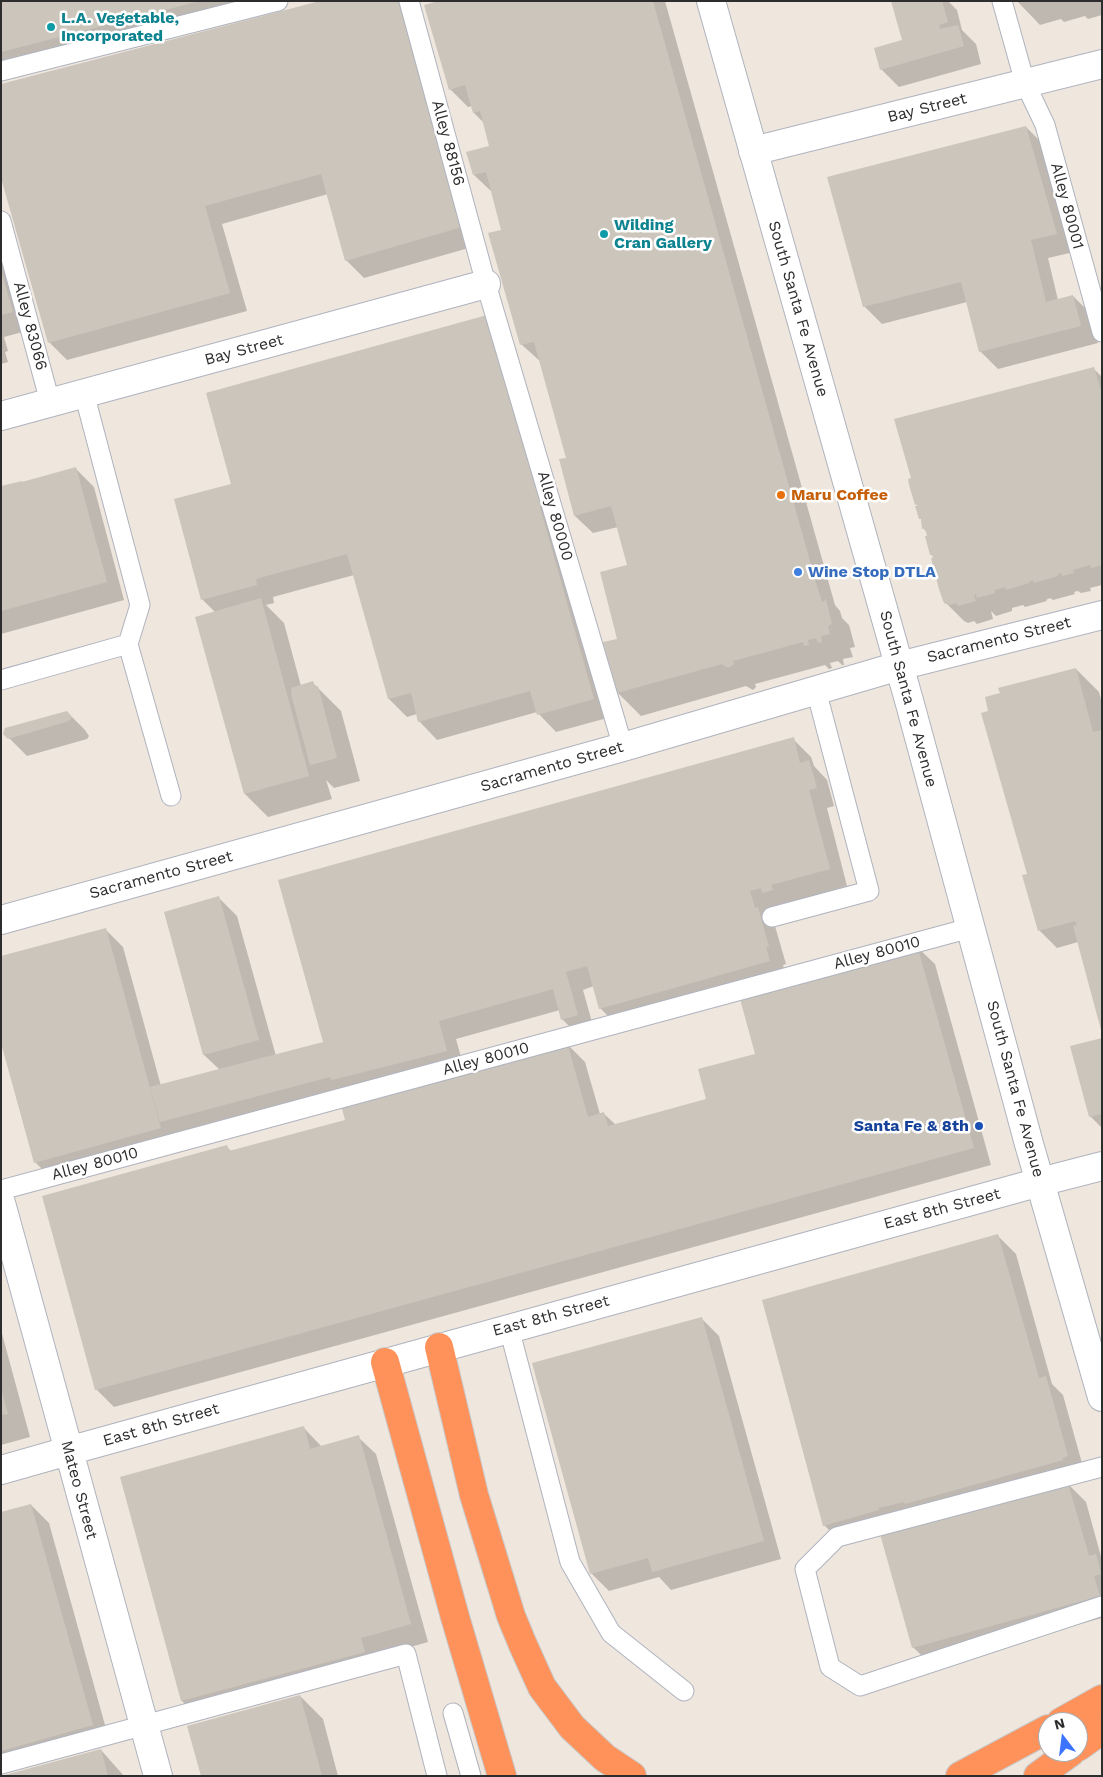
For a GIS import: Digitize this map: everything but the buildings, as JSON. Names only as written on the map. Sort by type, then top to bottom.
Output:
[{"type":"highway","points":[[439,1347],[474,1495],[511,1616],[542,1687],[572,1727],[605,1758],[632,1776]]},
{"type":"highway","points":[[385,1362],[455,1617],[502,1776]]},
{"type":"highway","points":[[1078,1712],[1102,1699]]},
{"type":"highway","points":[[1088,1740],[1102,1730]]},
{"type":"highway","points":[[960,1776],[1038,1734]]},
{"type":"highway","points":[[1038,1776],[1057,1762]]},
{"type":"street","name":"South Santa Fe Avenue","points":[[711,1],[899,666],[1040,1182],[1102,1397]]},
{"type":"street","name":"Bay Street","points":[[753,151],[1102,64]]},
{"type":"street","name":"Bay Street","points":[[1,416],[486,284]]},
{"type":"street","name":"Sacramento Street","points":[[1,920],[623,747],[899,666],[1102,615]]},
{"type":"street","name":"East 8th Street","points":[[1,1470],[439,1347],[1102,1166]]},
{"type":"street","name":"Mateo Street","points":[[1,1203],[158,1776]]},
{"type":"lane","points":[[1,71],[278,1]]},
{"type":"lane","name":"Alley 88156","points":[[409,1],[486,284]]},
{"type":"lane","name":"Alley 80001","points":[[1002,1],[1025,83],[1045,125],[1102,332]]},
{"type":"lane","name":"Alley 83066","points":[[1,221],[50,402]]},
{"type":"lane","name":"Alley 80000","points":[[486,284],[623,747]]},
{"type":"lane","points":[[84,393],[140,604],[128,644],[171,796]]},
{"type":"lane","points":[[1,680],[128,644]]},
{"type":"lane","points":[[772,917],[869,891],[816,690]]},
{"type":"lane","name":"Alley 80010","points":[[1,1190],[970,928]]},
{"type":"lane","points":[[509,1328],[570,1562],[611,1633],[684,1691]]},
{"type":"lane","points":[[1102,1467],[837,1537],[804,1569],[830,1668],[860,1686],[1102,1606]]},
{"type":"lane","points":[[1,1764],[406,1654],[437,1776]]},
{"type":"lane","points":[[453,1713],[471,1776]]},
{"type":"place","name":"L.A. Vegetable, Incorporated","points":[[51,27]]},
{"type":"place","name":"Wilding Cran Gallery","points":[[604,234]]},
{"type":"place","name":"Maru Coffee","points":[[781,495]]},
{"type":"place","name":"Wine Stop DTLA","points":[[798,572]]},
{"type":"place","name":"Santa Fe & 8th","points":[[979,1126]]}]
